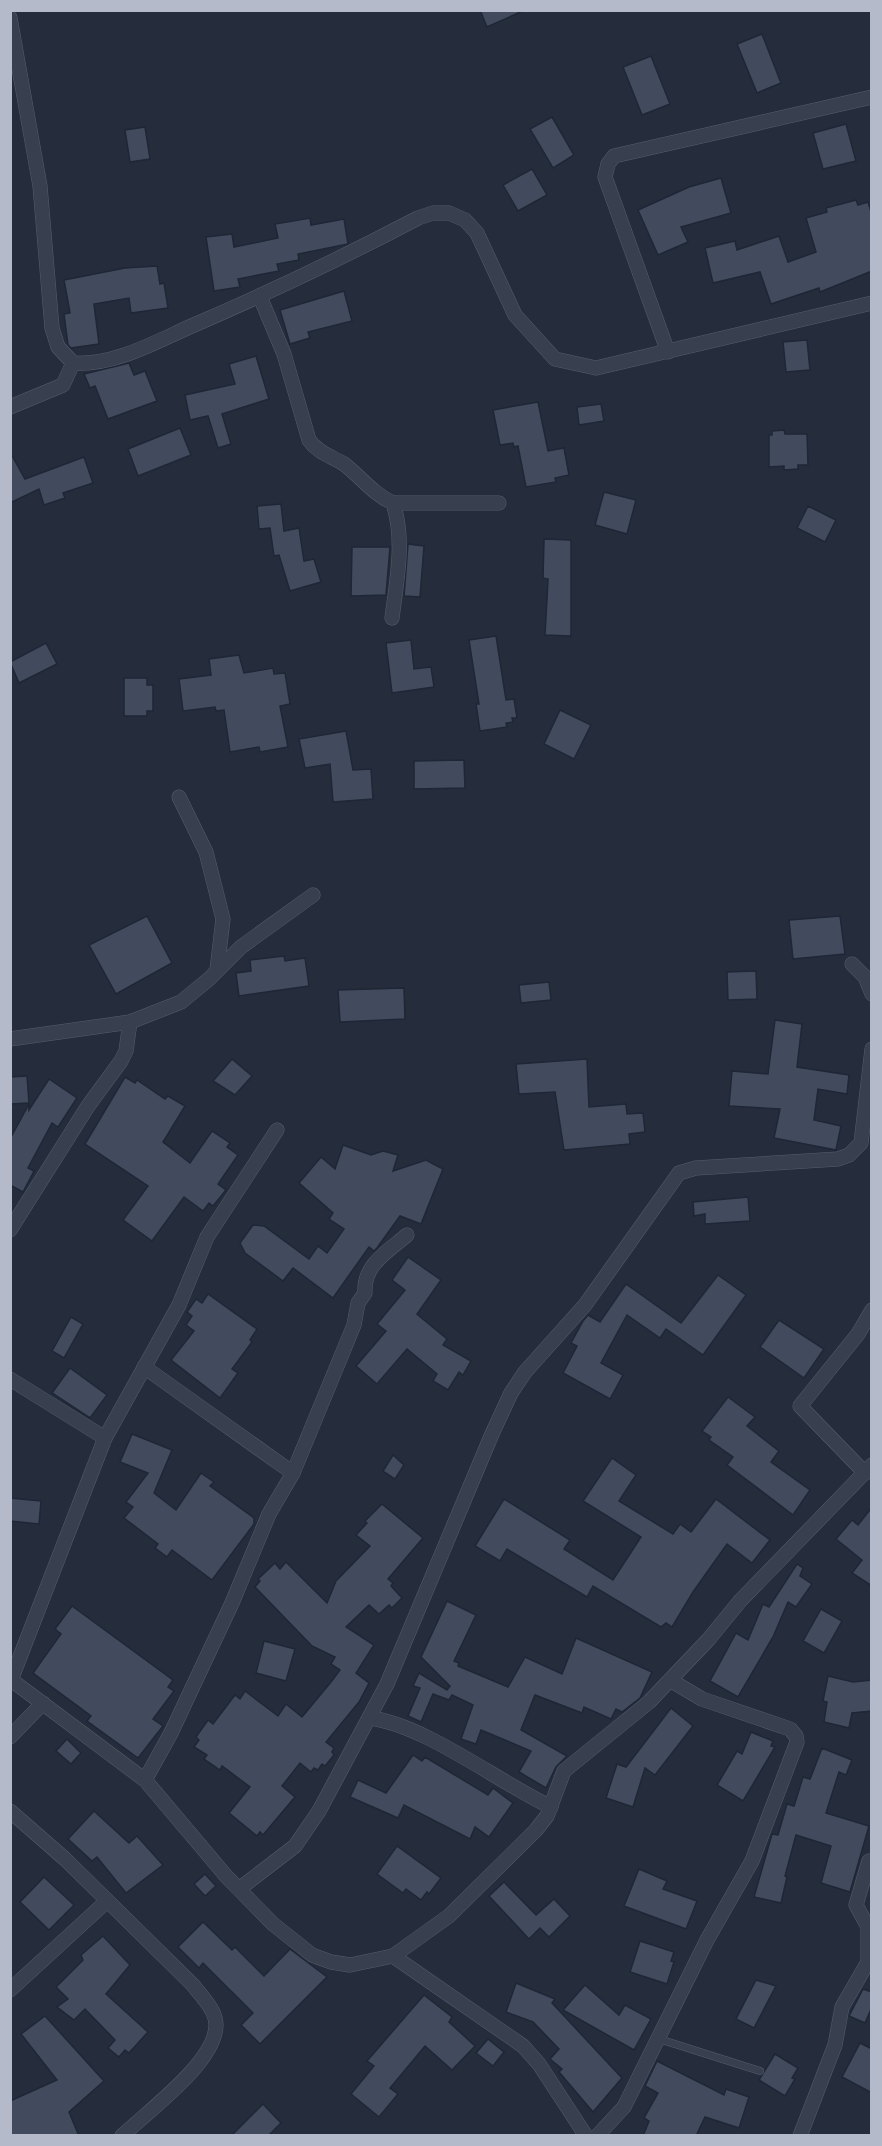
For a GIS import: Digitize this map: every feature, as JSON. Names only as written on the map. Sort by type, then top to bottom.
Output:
[{"type":"street","points":[[10,18],[40,186],[52,328],[58,347],[73,363],[100,363],[121,356],[260,297],[323,268],[418,218],[433,213],[448,213],[465,220],[477,233],[515,315],[555,359],[596,368],[872,303]]},
{"type":"street","points":[[668,352],[605,177],[608,164],[614,156],[872,97]]},
{"type":"street","points":[[260,297],[284,354],[309,440],[320,452],[346,466],[382,498],[393,503],[499,502]]},
{"type":"street","points":[[10,407],[63,385],[73,363]]},
{"type":"street","points":[[392,618],[399,558],[399,523],[393,503]]},
{"type":"street","points":[[179,797],[206,852],[223,919],[218,970]]},
{"type":"street","points":[[10,1039],[130,1022],[181,1002],[241,947],[313,895]]},
{"type":"street","points":[[852,964],[865,977],[872,994]]},
{"type":"street","points":[[10,1230],[98,1090],[121,1061],[126,1051],[130,1022]]},
{"type":"street","points":[[239,1889],[295,1846],[305,1833],[369,1718],[387,1683],[492,1434],[511,1393],[525,1372],[585,1305],[679,1173],[696,1168],[838,1159],[856,1149],[861,1143],[865,1124],[872,1049]]},
{"type":"street","points":[[277,1130],[207,1237],[179,1305],[144,1367],[126,1405],[105,1438],[11,1680],[145,1780],[239,1889],[273,1923],[312,1955],[331,1962],[350,1965],[393,1956],[449,1916],[536,1830],[551,1807],[564,1771],[649,1702],[708,1641],[740,1601],[868,1469],[800,1406],[858,1334],[872,1310]]},
{"type":"street","points":[[145,1780],[171,1733],[227,1613],[269,1514],[293,1473],[354,1325],[358,1303],[365,1293],[364,1280],[371,1265],[407,1235]]},
{"type":"street","points":[[144,1367],[293,1473]]},
{"type":"street","points":[[10,1379],[105,1438]]},
{"type":"street","points":[[597,2136],[624,2107],[706,1940],[760,1843],[797,1742],[796,1736],[790,1729],[750,1718],[702,1699],[670,1680]]},
{"type":"street","points":[[10,1737],[43,1703]]},
{"type":"street","points":[[369,1718],[392,1722],[428,1738],[522,1794],[551,1807]]},
{"type":"street","points":[[10,1811],[65,1859],[193,1985],[211,2008],[216,2023],[210,2050],[122,2136]]},
{"type":"street","points":[[800,2136],[834,2045],[842,2007],[868,1962],[868,1927],[856,1905],[869,1861]]},
{"type":"street","points":[[10,1989],[107,1901]]},
{"type":"street","points":[[393,1956],[523,2046],[539,2064],[586,2136]]},
{"type":"lane","points":[[659,2039],[760,2070]]},
{"type":"building","points":[[480,10],[525,10],[487,27]]},
{"type":"building","points":[[762,34],[781,83],[757,93],[737,44]]},
{"type":"building","points":[[651,56],[670,104],[642,115],[623,67]]},
{"type":"building","points":[[552,117],[574,155],[553,168],[530,129]]},
{"type":"building","points":[[846,124],[856,161],[823,169],[813,133]]},
{"type":"building","points":[[145,127],[150,159],[130,162],[125,130]]},
{"type":"building","points":[[532,169],[547,195],[518,211],[503,185]]},
{"type":"building","points":[[721,178],[731,213],[681,227],[688,242],[658,255],[638,210],[689,187]]},
{"type":"building","points":[[856,200],[858,205],[868,202],[872,215],[872,271],[820,292],[819,288],[771,304],[760,272],[713,283],[705,248],[735,241],[737,250],[779,236],[788,262],[816,252],[806,218],[827,212],[826,208]]},
{"type":"building","points":[[310,218],[311,225],[344,219],[348,244],[298,254],[299,260],[277,264],[279,271],[238,279],[240,287],[214,291],[206,237],[232,234],[234,247],[278,238],[275,224]]},
{"type":"building","points":[[157,266],[160,284],[164,283],[168,308],[131,313],[129,298],[94,304],[99,344],[71,348],[68,345],[64,314],[70,313],[64,280],[125,268]]},
{"type":"building","points":[[344,291],[352,321],[308,332],[310,338],[290,344],[280,310]]},
{"type":"building","points":[[807,340],[810,370],[786,372],[783,342]]},
{"type":"building","points":[[256,356],[269,399],[222,414],[231,444],[218,448],[208,416],[190,420],[185,395],[235,384],[229,364]]},
{"type":"building","points":[[129,363],[134,375],[145,371],[157,401],[108,419],[95,386],[90,388],[84,374]]},
{"type":"building","points":[[538,402],[548,451],[564,448],[569,475],[555,478],[556,482],[526,487],[518,446],[514,447],[513,443],[500,445],[493,410]]},
{"type":"building","points":[[601,404],[604,421],[579,425],[577,407]]},
{"type":"building","points":[[180,428],[191,455],[138,476],[128,449]]},
{"type":"building","points":[[784,430],[785,434],[807,434],[808,465],[798,465],[798,469],[784,470],[784,466],[769,467],[769,435],[772,435],[772,431]]},
{"type":"building","points":[[10,452],[25,479],[84,457],[93,483],[63,493],[65,498],[44,505],[39,489],[10,503]]},
{"type":"building","points":[[604,492],[636,500],[627,534],[595,525]]},
{"type":"building","points":[[281,504],[284,531],[299,528],[304,561],[314,559],[321,582],[290,591],[279,555],[274,556],[270,528],[259,529],[257,506]]},
{"type":"building","points":[[808,506],[836,520],[825,542],[797,528]]},
{"type":"building","points":[[544,539],[571,540],[571,636],[545,635],[548,579],[543,578]]},
{"type":"building","points":[[408,544],[424,546],[420,597],[404,596]]},
{"type":"building","points":[[352,547],[390,547],[386,595],[351,596]]},
{"type":"building","points":[[496,636],[506,700],[514,699],[517,718],[512,718],[513,722],[506,723],[507,727],[480,731],[476,704],[479,704],[469,640]]},
{"type":"building","points":[[411,640],[414,669],[431,667],[434,687],[392,693],[386,643]]},
{"type":"building","points":[[46,643],[57,664],[19,683],[10,662]]},
{"type":"building","points":[[239,655],[244,673],[273,668],[274,674],[285,673],[290,704],[280,706],[288,747],[260,752],[259,747],[230,752],[224,710],[216,711],[215,707],[183,711],[179,679],[211,675],[209,659]]},
{"type":"building","points":[[124,678],[147,678],[147,685],[153,685],[153,711],[147,711],[147,716],[124,716]]},
{"type":"building","points":[[560,710],[591,725],[574,759],[544,744]]},
{"type":"building","points":[[346,731],[353,770],[371,769],[373,799],[333,802],[330,764],[305,768],[299,739]]},
{"type":"building","points":[[464,760],[465,788],[414,789],[414,761]]},
{"type":"building","points":[[147,916],[172,963],[116,994],[89,945]]},
{"type":"building","points":[[840,916],[845,954],[793,959],[789,920]]},
{"type":"building","points":[[284,956],[285,961],[305,958],[309,986],[239,996],[236,973],[251,971],[250,960]]},
{"type":"building","points":[[756,971],[757,999],[728,1000],[727,972]]},
{"type":"building","points":[[549,982],[551,1000],[521,1003],[519,985]]},
{"type":"building","points":[[404,988],[405,1019],[340,1022],[338,990]]},
{"type":"building","points":[[775,1020],[802,1024],[797,1067],[849,1075],[847,1094],[818,1089],[814,1120],[841,1126],[836,1150],[774,1138],[780,1109],[729,1106],[732,1071],[768,1074]]},
{"type":"building","points":[[232,1059],[252,1076],[235,1095],[213,1081]]},
{"type":"building","points":[[587,1059],[589,1107],[626,1104],[627,1114],[643,1113],[645,1132],[629,1134],[630,1144],[564,1150],[555,1092],[519,1094],[516,1064]]},
{"type":"building","points":[[27,1076],[29,1103],[10,1104],[10,1077]]},
{"type":"building","points":[[125,1077],[135,1083],[137,1080],[165,1099],[168,1096],[185,1106],[163,1142],[190,1163],[212,1131],[230,1143],[227,1147],[238,1155],[218,1184],[226,1190],[213,1206],[209,1203],[203,1211],[184,1197],[152,1241],[123,1220],[148,1186],[85,1144]]},
{"type":"building","points":[[49,1079],[77,1098],[58,1127],[52,1123],[28,1168],[34,1171],[23,1192],[10,1185],[10,1139],[29,1104],[29,1110]]},
{"type":"building","points":[[343,1145],[371,1155],[383,1151],[398,1155],[393,1171],[426,1160],[443,1169],[421,1224],[400,1216],[374,1251],[369,1247],[333,1298],[293,1268],[283,1281],[245,1253],[240,1243],[253,1225],[264,1226],[309,1259],[318,1246],[327,1253],[344,1229],[329,1219],[333,1213],[299,1183],[321,1157],[335,1169]]},
{"type":"building","points":[[748,1197],[750,1221],[705,1224],[705,1214],[694,1216],[693,1202]]},
{"type":"building","points":[[408,1257],[441,1280],[417,1314],[447,1339],[443,1345],[471,1361],[463,1375],[459,1372],[448,1390],[433,1381],[437,1374],[407,1349],[377,1384],[356,1366],[386,1331],[377,1324],[405,1290],[392,1280]]},
{"type":"building","points":[[718,1275],[746,1295],[703,1355],[666,1329],[660,1338],[627,1315],[601,1363],[623,1375],[610,1399],[563,1373],[577,1346],[571,1343],[583,1321],[588,1315],[600,1322],[626,1284],[681,1323]]},
{"type":"building","points":[[208,1294],[257,1329],[250,1340],[252,1342],[232,1369],[238,1373],[220,1398],[171,1360],[194,1331],[186,1325],[192,1316],[187,1312],[196,1299],[202,1303]]},
{"type":"building","points":[[71,1317],[83,1324],[64,1358],[52,1351]]},
{"type":"building","points":[[779,1320],[824,1349],[804,1378],[760,1347]]},
{"type":"building","points":[[70,1368],[107,1395],[90,1418],[52,1393]]},
{"type":"building","points":[[728,1397],[755,1417],[747,1426],[779,1451],[771,1462],[810,1490],[793,1515],[727,1465],[733,1457],[709,1440],[711,1437],[702,1431]]},
{"type":"building","points":[[132,1434],[172,1450],[154,1493],[176,1510],[201,1473],[214,1482],[210,1486],[254,1518],[254,1524],[212,1580],[172,1550],[167,1557],[155,1548],[158,1544],[124,1518],[133,1507],[126,1502],[148,1473],[120,1462]]},
{"type":"building","points":[[393,1455],[404,1465],[395,1479],[383,1471]]},
{"type":"building","points":[[612,1458],[636,1475],[619,1501],[673,1534],[680,1524],[691,1532],[716,1499],[770,1540],[752,1563],[727,1544],[693,1592],[672,1627],[666,1623],[661,1627],[593,1586],[587,1597],[507,1549],[500,1561],[475,1546],[504,1499],[570,1540],[564,1549],[613,1580],[641,1537],[583,1501]]},
{"type":"building","points":[[10,1498],[41,1501],[39,1524],[10,1521]]},
{"type":"building","points":[[382,1504],[423,1538],[388,1579],[402,1598],[392,1608],[389,1605],[379,1614],[369,1605],[346,1627],[374,1645],[356,1673],[369,1683],[359,1702],[326,1742],[334,1748],[332,1752],[334,1755],[325,1766],[322,1764],[318,1770],[314,1768],[311,1772],[300,1763],[282,1786],[295,1797],[263,1835],[260,1832],[257,1836],[229,1813],[250,1787],[222,1766],[220,1770],[204,1759],[207,1755],[194,1747],[199,1740],[196,1737],[208,1720],[213,1724],[235,1695],[240,1699],[245,1691],[278,1716],[286,1704],[302,1717],[331,1682],[340,1670],[331,1664],[335,1657],[312,1646],[255,1587],[260,1581],[258,1579],[275,1563],[280,1569],[286,1562],[327,1603],[336,1581],[370,1546],[356,1535],[367,1523],[365,1521]]},
{"type":"building","points":[[872,1507],[872,1586],[852,1573],[862,1560],[836,1539],[852,1520],[858,1525]]},
{"type":"building","points":[[797,1564],[803,1568],[800,1576],[812,1584],[796,1607],[788,1602],[773,1637],[738,1697],[710,1681],[736,1633],[748,1640],[763,1604],[769,1607]]},
{"type":"building","points":[[447,1601],[476,1615],[454,1661],[459,1663],[458,1666],[508,1687],[525,1657],[562,1674],[576,1638],[652,1672],[640,1698],[622,1712],[616,1709],[611,1719],[584,1707],[582,1713],[535,1695],[521,1730],[567,1756],[556,1767],[546,1788],[519,1772],[531,1751],[481,1730],[476,1744],[461,1739],[473,1705],[452,1695],[449,1700],[433,1694],[421,1722],[408,1716],[420,1688],[413,1686],[419,1673],[447,1690],[450,1686],[421,1657]]},
{"type":"building","points":[[72,1606],[173,1680],[168,1687],[174,1691],[153,1719],[163,1726],[138,1758],[87,1721],[91,1716],[33,1673],[61,1634],[55,1629]]},
{"type":"building","points":[[821,1609],[842,1621],[824,1653],[803,1641]]},
{"type":"building","points":[[264,1641],[295,1649],[286,1681],[256,1673]]},
{"type":"building","points":[[828,1676],[853,1682],[872,1680],[872,1711],[852,1713],[849,1728],[824,1722],[827,1702],[823,1701]]},
{"type":"building","points":[[671,1708],[693,1726],[655,1775],[645,1768],[633,1807],[606,1798],[617,1764],[626,1767]]},
{"type":"building","points":[[751,1732],[773,1741],[771,1746],[775,1747],[743,1801],[717,1785],[737,1751],[742,1754]]},
{"type":"building","points":[[67,1739],[81,1753],[71,1764],[56,1751]]},
{"type":"building","points":[[822,1748],[852,1760],[846,1775],[839,1772],[826,1813],[869,1826],[850,1892],[821,1883],[831,1846],[796,1835],[785,1876],[787,1877],[781,1903],[754,1897],[772,1834],[778,1835],[787,1804],[794,1806],[803,1777],[810,1779]]},
{"type":"building","points":[[413,1755],[422,1761],[425,1757],[488,1795],[493,1788],[513,1803],[489,1837],[475,1827],[470,1839],[404,1805],[398,1818],[350,1797],[358,1780],[386,1793]]},
{"type":"building","points":[[94,1811],[129,1843],[137,1836],[163,1865],[126,1893],[97,1857],[92,1861],[68,1839]]},
{"type":"building","points":[[397,1846],[441,1878],[429,1894],[427,1892],[421,1900],[406,1889],[403,1893],[377,1874]]},
{"type":"building","points":[[639,1869],[667,1881],[663,1889],[697,1901],[686,1929],[624,1906]]},
{"type":"building","points":[[205,1874],[216,1886],[205,1896],[194,1884]]},
{"type":"building","points":[[44,1877],[74,1905],[49,1930],[20,1902]]},
{"type":"building","points":[[504,1882],[536,1915],[554,1899],[570,1916],[549,1937],[540,1928],[529,1939],[489,1896]]},
{"type":"building","points":[[203,1922],[232,1950],[235,1947],[264,1976],[290,1949],[327,1977],[260,2044],[241,2025],[253,2013],[203,1963],[199,1968],[178,1947]]},
{"type":"building","points":[[103,1936],[130,1965],[106,1994],[148,2032],[129,2053],[125,2050],[119,2057],[108,2048],[115,2040],[85,2009],[74,2020],[57,2007],[68,1999],[56,1987],[83,1960],[81,1955]]},
{"type":"building","points":[[640,1941],[674,1952],[671,1961],[674,1962],[667,1984],[630,1972]]},
{"type":"building","points":[[756,1980],[776,1986],[754,2028],[736,2019]]},
{"type":"building","points":[[516,1983],[555,1999],[552,2003],[622,2078],[593,2112],[559,2072],[562,2069],[550,2059],[559,2049],[533,2022],[506,2012]]},
{"type":"building","points":[[585,1985],[619,2015],[625,2005],[651,2019],[634,2050],[563,2010]]},
{"type":"building","points":[[863,1989],[872,1992],[872,2007],[865,2023],[849,2016]]},
{"type":"building","points":[[424,1995],[452,2017],[449,2022],[475,2046],[452,2070],[425,2046],[390,2088],[398,2094],[379,2117],[351,2094],[374,2066],[367,2061]]},
{"type":"building","points":[[45,2016],[104,2081],[69,2112],[79,2136],[10,2136],[10,2101],[57,2080],[21,2034]]},
{"type":"building","points":[[488,2039],[504,2052],[493,2066],[476,2053]]},
{"type":"building","points":[[860,2043],[872,2049],[872,2093],[842,2077]]},
{"type":"building","points":[[775,2054],[798,2068],[792,2078],[795,2079],[785,2096],[759,2080]]},
{"type":"building","points":[[657,2061],[724,2095],[726,2089],[749,2097],[739,2128],[705,2117],[696,2136],[643,2136],[649,2121],[644,2118],[658,2093],[645,2086]]},
{"type":"building","points":[[263,2104],[281,2123],[268,2136],[231,2136]]}]
